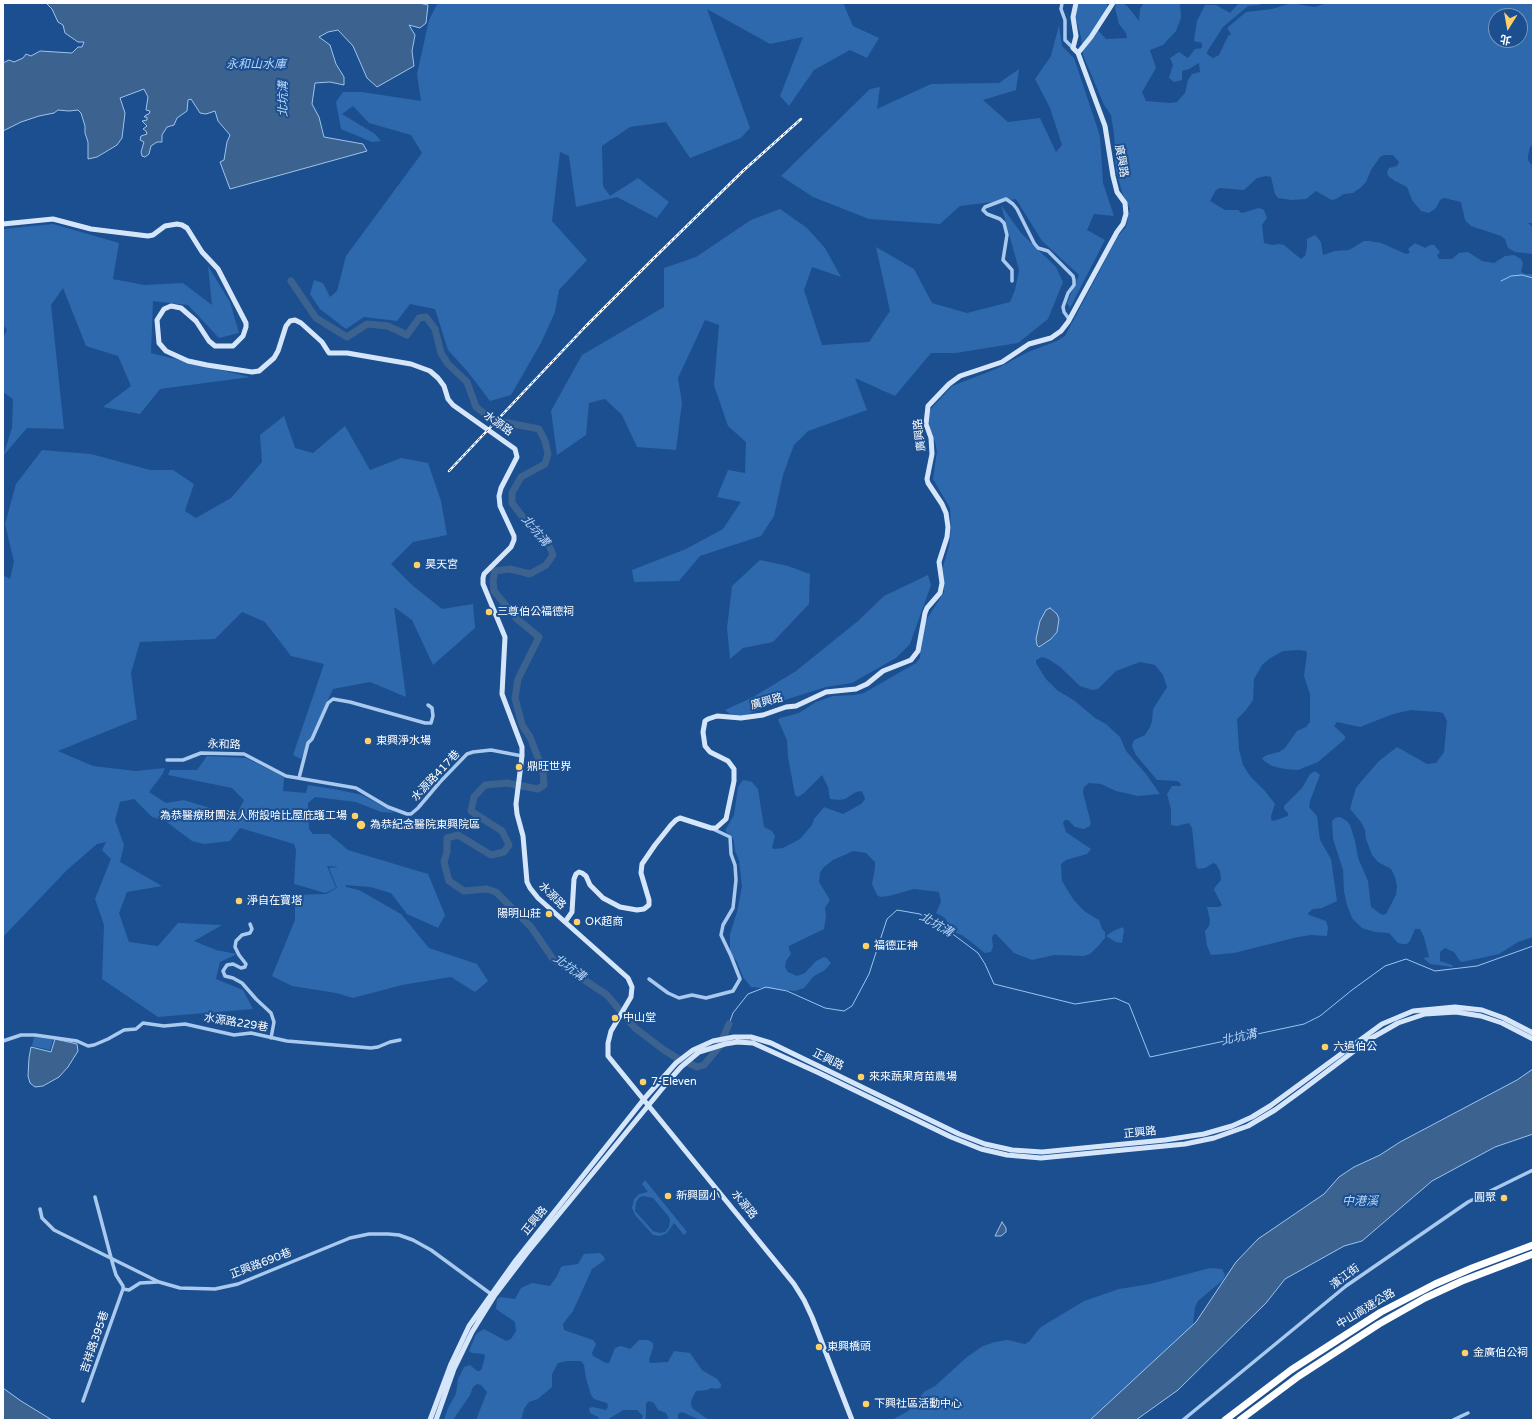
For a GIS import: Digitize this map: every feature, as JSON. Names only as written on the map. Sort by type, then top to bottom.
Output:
[{"type":"highway","name":"中山高速公路","points":[[1225,1420],[1291,1370],[1381,1312],[1443,1281],[1491,1260],[1533,1245]]},
{"type":"highway","name":"中山高速公路","points":[[1240,1420],[1299,1376],[1352,1340],[1386,1320],[1425,1298],[1462,1281],[1533,1254]]},
{"type":"street","points":[[1062,3],[1061,9],[1064,20],[1065,40],[1078,52],[1091,37],[1113,3]]},
{"type":"street","points":[[1073,48],[1076,36],[1073,17],[1076,3]]},
{"type":"street","name":"廣興路","points":[[711,828],[716,828],[726,819],[735,774],[734,769],[728,761],[710,752],[705,746],[703,732],[705,721],[708,718],[717,716],[741,718],[763,715],[786,707],[796,706],[826,692],[856,689],[867,684],[883,671],[911,660],[918,651],[925,613],[927,608],[940,593],[942,583],[939,562],[948,527],[946,513],[942,504],[928,483],[932,454],[931,438],[926,424],[928,406],[949,384],[960,376],[1002,362],[1028,344],[1051,338],[1061,331],[1069,320],[1117,232],[1123,224],[1126,214],[1125,203],[1117,192],[1105,126],[1078,52]]},
{"type":"street","points":[[1012,281],[1012,270],[1003,260],[1007,235],[1004,223],[1000,219],[983,210],[985,207],[1006,199],[1017,209],[1034,244],[1038,248],[1048,251],[1073,276],[1074,285],[1068,293],[1063,307],[1069,320]]},
{"type":"street","name":"水源路","points":[[3,224],[54,219],[85,228],[148,236],[153,235],[165,226],[177,224],[182,225],[187,228],[202,252],[218,269],[246,324],[246,327],[243,336],[233,346],[215,346],[209,341],[196,321],[181,308],[171,306],[164,309],[157,320],[159,343],[166,351],[188,361],[252,372],[260,371],[274,358],[278,351],[286,326],[290,321],[295,320],[301,323],[322,342],[329,353],[347,353],[412,364],[430,371],[444,386],[448,399],[453,404],[514,449],[517,457],[501,488],[499,496],[500,506],[514,536],[514,540],[511,546],[484,574],[483,584],[505,637],[502,694],[522,747],[516,804],[523,836],[527,882],[538,898],[628,978],[632,987],[632,993],[626,1008],[611,1031],[608,1043],[608,1056],[649,1104],[794,1284],[812,1317],[852,1420]]},
{"type":"street","points":[[300,778],[308,743],[312,739],[328,703],[333,699],[350,702],[425,723],[431,723],[434,716],[432,708],[428,705]]},
{"type":"street","name":"水源路417巷","points":[[300,778],[356,788],[388,807],[411,814],[468,754],[491,750],[522,756]]},
{"type":"street","name":"永和路","points":[[168,760],[183,760],[201,754],[244,754],[286,776],[300,778]]},
{"type":"street","points":[[564,922],[572,912],[574,879],[576,874],[579,872],[586,876],[590,885],[603,898],[620,907],[638,910],[644,909],[649,905],[641,869],[646,858],[662,835],[676,820],[680,818],[711,828],[730,837],[731,854],[735,865],[736,880],[733,908],[723,925],[721,935],[740,979],[735,988],[706,998],[692,995],[679,998],[668,993],[649,979]]},
{"type":"street","points":[[250,924],[252,929],[250,933],[242,935],[236,940],[235,947],[238,955],[246,964],[241,968],[233,964],[227,965],[223,972],[225,976],[242,983],[271,1013],[274,1022],[271,1038]]},
{"type":"street","name":"正興路","points":[[436,1420],[457,1363],[472,1332],[495,1295],[527,1253],[682,1066],[693,1050],[713,1041],[734,1037],[750,1037],[770,1044],[959,1134],[985,1144],[1012,1150],[1042,1152],[1165,1140],[1204,1134],[1232,1126],[1252,1117],[1270,1106],[1382,1024],[1413,1011],[1455,1007],[1482,1010],[1504,1018],[1533,1033]]},
{"type":"street","name":"正興路","points":[[430,1420],[451,1364],[469,1326],[491,1294],[516,1260],[644,1099],[676,1063],[699,1052],[737,1042],[753,1043],[819,1072],[951,1137],[980,1149],[1007,1155],[1041,1158],[1185,1144],[1214,1138],[1248,1126],[1291,1099],[1370,1039],[1398,1023],[1425,1014],[1456,1012],[1482,1016],[1502,1023],[1533,1039]]},
{"type":"street","name":"水源路229巷","points":[[3,1041],[21,1035],[35,1035],[78,1041],[88,1046],[108,1039],[124,1030],[136,1029],[143,1023],[164,1026],[185,1024],[234,1035],[251,1033],[287,1041],[372,1048],[400,1040]]},
{"type":"street","name":"濱江街","points":[[1183,1420],[1346,1286],[1468,1202],[1533,1170]]},
{"type":"street","points":[[95,1197],[116,1275],[123,1286],[123,1289],[129,1290],[140,1283],[159,1282]]},
{"type":"street","name":"正興路690巷","points":[[40,1209],[42,1218],[54,1230],[159,1282],[180,1288],[215,1289],[238,1284],[350,1238],[368,1234],[388,1234],[399,1235],[413,1240],[431,1250],[491,1294]]},
{"type":"street","name":"吉祥路395巷","points":[[83,1401],[123,1289]]},
{"type":"street","points":[[1453,1420],[1468,1413]]},
{"type":"shaded area","points":[[435,3],[845,3],[844,5],[853,26],[879,38],[867,58],[850,50],[814,70],[789,106],[780,96],[803,37],[770,44],[707,9],[750,128],[741,138],[690,158],[666,122],[630,127],[602,146],[603,186],[610,196],[638,178],[669,202],[657,218],[617,197],[576,207],[569,156],[560,152],[552,221],[587,260],[559,290],[555,312],[541,343],[511,395],[490,401],[468,372],[448,350],[435,309],[410,304],[397,321],[364,317],[346,329],[320,309],[310,294],[314,280],[323,283],[330,297],[337,291],[346,256],[422,153],[411,135],[369,123],[353,106],[342,114],[375,134],[381,141],[372,142],[341,129],[336,102],[343,92],[362,92],[421,101],[417,74],[429,20],[437,4]]},
{"type":"shaded area","points":[[1079,3],[1107,3],[1108,11],[1095,27],[1106,39],[1127,38],[1126,33],[1119,24],[1115,8],[1116,3],[1123,3],[1139,21],[1140,9],[1144,3],[1180,3],[1181,18],[1176,31],[1163,45],[1150,50],[1156,68],[1142,92],[1146,101],[1170,103],[1177,102],[1185,93],[1188,80],[1192,74],[1200,72],[1199,63],[1182,71],[1182,80],[1174,82],[1169,78],[1173,65],[1170,58],[1179,52],[1188,58],[1195,49],[1202,48],[1202,43],[1194,41],[1197,21],[1205,5],[1216,5],[1230,13],[1238,4],[1261,3],[1260,5],[1248,6],[1223,27],[1207,52],[1207,54],[1213,58],[1219,55],[1228,36],[1231,34],[1227,28],[1246,12],[1272,9],[1291,3],[1315,7],[1326,3],[1533,3],[1533,145],[1530,147],[1528,160],[1533,167],[1533,223],[1528,223],[1533,227],[1533,254],[1515,252],[1508,248],[1505,239],[1501,236],[1471,226],[1465,220],[1461,202],[1444,198],[1440,200],[1436,208],[1429,213],[1421,211],[1412,200],[1407,187],[1388,176],[1387,172],[1389,168],[1397,166],[1399,162],[1393,155],[1384,155],[1380,157],[1371,170],[1366,182],[1360,188],[1353,193],[1344,194],[1336,199],[1332,200],[1316,191],[1306,199],[1292,200],[1278,198],[1275,194],[1271,177],[1266,176],[1257,178],[1244,190],[1220,188],[1216,190],[1210,201],[1225,210],[1238,210],[1242,213],[1259,208],[1264,210],[1267,218],[1262,225],[1264,243],[1284,245],[1301,259],[1305,256],[1307,239],[1315,235],[1321,242],[1323,255],[1335,251],[1349,250],[1364,241],[1381,243],[1406,254],[1410,253],[1408,249],[1415,243],[1425,248],[1430,245],[1434,245],[1440,252],[1437,255],[1439,259],[1452,259],[1459,253],[1468,252],[1482,261],[1494,263],[1505,256],[1514,255],[1521,259],[1523,263],[1521,272],[1525,274],[1533,274],[1533,937],[1518,942],[1499,954],[1462,962],[1454,952],[1445,948],[1440,952],[1440,961],[1452,965],[1453,967],[1430,964],[1423,958],[1429,957],[1424,937],[1420,929],[1415,929],[1410,941],[1407,944],[1402,944],[1398,943],[1389,933],[1375,932],[1362,928],[1352,918],[1344,892],[1343,870],[1333,839],[1332,821],[1335,818],[1340,817],[1347,821],[1350,825],[1358,858],[1368,881],[1371,907],[1382,915],[1386,914],[1396,895],[1397,886],[1395,877],[1391,869],[1378,862],[1372,855],[1366,839],[1365,830],[1361,822],[1350,809],[1356,788],[1379,761],[1397,747],[1427,764],[1436,763],[1444,752],[1447,721],[1443,713],[1411,710],[1393,714],[1360,727],[1337,722],[1334,726],[1345,736],[1345,739],[1318,762],[1298,770],[1272,766],[1262,758],[1279,752],[1285,748],[1297,731],[1306,727],[1310,722],[1310,694],[1304,676],[1307,654],[1306,651],[1299,650],[1283,651],[1262,665],[1254,679],[1253,700],[1237,719],[1239,749],[1243,765],[1250,776],[1275,804],[1271,816],[1273,821],[1288,816],[1284,806],[1302,788],[1310,774],[1315,771],[1320,775],[1309,807],[1317,816],[1320,840],[1331,859],[1337,901],[1322,908],[1313,909],[1308,913],[1309,915],[1326,921],[1328,927],[1327,936],[1311,935],[1298,937],[1234,953],[1211,955],[1207,946],[1205,931],[1209,926],[1210,920],[1207,907],[1219,907],[1222,905],[1214,890],[1221,880],[1220,871],[1216,864],[1213,863],[1205,868],[1198,869],[1196,866],[1192,828],[1189,823],[1177,826],[1171,825],[1171,809],[1167,794],[1172,786],[1181,786],[1180,783],[1177,781],[1157,780],[1136,755],[1132,746],[1134,740],[1145,735],[1150,727],[1153,709],[1167,687],[1163,675],[1155,665],[1140,662],[1116,671],[1098,689],[1092,690],[1080,686],[1059,666],[1042,657],[1036,660],[1036,663],[1046,679],[1057,690],[1075,701],[1095,718],[1106,724],[1120,737],[1126,751],[1146,774],[1160,794],[1138,796],[1116,791],[1101,784],[1089,783],[1084,787],[1083,793],[1091,823],[1090,826],[1084,829],[1075,827],[1068,820],[1065,820],[1063,823],[1066,832],[1091,849],[1087,854],[1066,860],[1061,864],[1062,881],[1073,899],[1084,911],[1099,920],[1102,929],[1105,932],[1105,938],[1090,954],[1084,956],[1054,955],[1032,960],[1014,953],[996,934],[993,935],[992,938],[993,947],[991,952],[985,953],[962,935],[953,932],[945,918],[936,913],[941,902],[939,892],[914,889],[889,896],[880,897],[877,895],[872,884],[875,862],[866,853],[853,851],[833,860],[823,868],[820,873],[819,882],[830,900],[825,908],[826,917],[824,929],[789,946],[791,954],[786,961],[785,967],[788,972],[797,976],[805,973],[816,961],[824,957],[831,963],[825,970],[814,976],[804,988],[795,991],[751,987],[743,977],[737,962],[730,952],[730,934],[737,912],[742,886],[739,860],[735,851],[734,842],[732,836],[726,832],[726,829],[734,815],[738,787],[743,780],[752,782],[758,789],[764,827],[772,831],[775,836],[772,848],[774,849],[783,848],[800,839],[824,807],[843,814],[861,804],[865,799],[862,791],[856,792],[845,799],[830,799],[828,787],[822,775],[804,793],[798,797],[795,795],[788,757],[787,740],[778,720],[780,718],[799,713],[816,702],[833,696],[864,693],[916,663],[920,658],[921,638],[925,622],[944,592],[942,570],[949,546],[951,527],[950,508],[933,479],[937,451],[935,442],[925,422],[928,412],[952,386],[996,369],[1028,352],[1057,341],[1065,336],[1118,236],[1126,227],[1130,209],[1123,195],[1116,171],[1114,134],[1111,115],[1104,105],[1083,55],[1081,37],[1075,16]]},
{"type":"shaded area","points":[[1059,25],[1062,46],[1074,58],[1100,136],[1103,183],[1114,216],[1094,214],[1087,230],[1105,240],[1070,308],[1067,303],[1079,275],[1042,241],[1016,199],[960,206],[940,224],[869,219],[813,197],[781,176],[870,89],[880,87],[877,109],[931,84],[999,83],[1019,69],[1016,90],[983,100],[1008,122],[1040,118],[1056,152],[1062,145],[1050,108],[1035,79],[1051,56]]},
{"type":"shaded area","points":[[1001,205],[1021,233],[1056,267],[1063,282],[1048,319],[1018,343],[956,353],[931,353],[895,396],[855,378],[867,410],[808,431],[794,445],[783,475],[774,516],[761,536],[700,556],[679,581],[634,582],[632,570],[686,549],[723,529],[741,502],[717,497],[728,470],[745,473],[746,442],[728,426],[714,385],[719,325],[705,320],[678,378],[682,403],[676,450],[637,447],[622,415],[605,399],[589,403],[586,435],[557,455],[551,411],[582,355],[664,307],[664,268],[696,257],[751,220],[780,209],[807,228],[825,248],[841,277],[812,267],[804,290],[822,345],[869,342],[890,311],[876,247],[914,269],[932,303],[967,313],[1010,302],[1015,290],[1019,270]]},
{"type":"shaded area","points":[[53,224],[119,243],[113,279],[144,285],[183,283],[212,305],[208,266],[230,302],[239,333],[219,338],[188,305],[153,301],[151,353],[250,377],[160,389],[140,414],[103,407],[131,386],[118,356],[86,346],[63,288],[51,305],[64,429],[27,428],[3,456],[12,428],[13,399],[3,392],[3,338],[7,330],[3,324],[3,229]]},
{"type":"shaded area","points":[[284,416],[295,448],[313,453],[345,426],[370,470],[401,458],[428,463],[441,501],[447,535],[413,542],[391,564],[412,585],[442,609],[473,604],[475,628],[433,665],[412,620],[394,607],[406,697],[370,682],[333,689],[301,759],[293,755],[324,664],[291,656],[265,622],[242,612],[215,639],[140,642],[131,673],[137,719],[58,751],[93,766],[136,771],[165,768],[162,775],[149,792],[166,803],[184,800],[223,812],[237,814],[244,800],[232,788],[168,775],[170,770],[197,770],[207,756],[246,758],[284,777],[283,791],[306,793],[308,785],[362,795],[395,813],[381,812],[356,802],[315,797],[308,803],[309,829],[313,834],[329,834],[348,850],[428,874],[445,915],[438,928],[407,914],[391,893],[370,887],[345,885],[346,887],[359,890],[401,914],[429,948],[477,964],[488,981],[475,992],[451,977],[402,985],[353,998],[336,993],[292,986],[272,976],[295,920],[295,895],[326,894],[337,888],[329,868],[339,867],[327,866],[336,888],[325,893],[294,884],[296,850],[294,844],[240,828],[230,841],[204,844],[192,841],[164,820],[152,817],[134,799],[120,802],[115,820],[124,845],[120,862],[162,886],[127,892],[119,913],[129,942],[158,946],[178,923],[222,925],[194,941],[216,950],[237,954],[220,962],[216,979],[243,990],[253,1009],[158,1017],[102,979],[104,925],[95,899],[111,859],[102,850],[106,842],[97,844],[67,870],[3,937],[3,575],[10,579],[14,562],[5,524],[16,484],[42,450],[91,454],[150,470],[173,470],[194,484],[185,511],[196,518],[231,498],[262,462],[260,435]]},
{"type":"shaded area","points":[[760,560],[788,566],[810,574],[809,604],[773,642],[743,648],[730,659],[727,628],[732,586]]},
{"type":"shaded area","points":[[928,575],[931,585],[910,644],[896,658],[852,683],[826,687],[778,702],[744,716],[730,714],[725,710],[755,696],[796,671],[858,621],[884,596]]},
{"type":"shaded area","points":[[1123,927],[1122,943],[1116,942],[1106,936],[1113,931]]},
{"type":"shaded area","points":[[34,1036],[53,1039],[50,1050],[32,1046]]},
{"type":"shaded area","points":[[645,1180],[687,1232],[684,1235],[674,1223],[667,1233],[660,1236],[653,1235],[635,1215],[632,1208],[634,1199],[639,1194],[648,1192],[642,1184]],"holes":[[[643,1196],[653,1198],[669,1217],[669,1227],[665,1232],[660,1233],[653,1231],[635,1211],[636,1202],[640,1197]]]},
{"type":"shaded area","points":[[600,1253],[605,1260],[592,1269],[573,1311],[563,1324],[564,1330],[593,1340],[596,1344],[592,1353],[593,1356],[606,1363],[609,1363],[615,1348],[621,1346],[630,1349],[639,1340],[648,1340],[653,1343],[649,1360],[650,1363],[668,1362],[674,1351],[690,1353],[702,1370],[717,1379],[721,1384],[721,1387],[718,1389],[711,1388],[696,1391],[691,1401],[693,1409],[709,1420],[698,1420],[682,1412],[678,1414],[678,1420],[669,1420],[666,1413],[658,1410],[654,1403],[649,1401],[646,1403],[645,1420],[641,1420],[643,1416],[637,1410],[623,1410],[607,1420],[599,1420],[598,1417],[590,1413],[589,1408],[593,1407],[606,1410],[608,1407],[607,1403],[594,1399],[591,1395],[584,1365],[581,1361],[567,1361],[558,1363],[552,1374],[552,1387],[538,1399],[529,1402],[524,1409],[521,1420],[476,1420],[487,1392],[481,1385],[477,1384],[473,1387],[470,1395],[453,1420],[444,1420],[448,1408],[456,1394],[458,1379],[464,1367],[470,1365],[477,1371],[480,1371],[482,1368],[485,1357],[484,1354],[472,1353],[469,1351],[476,1334],[484,1329],[506,1341],[511,1339],[516,1331],[515,1322],[496,1309],[497,1299],[500,1297],[515,1299],[521,1288],[532,1283],[550,1286],[561,1267],[578,1264],[584,1254]]},
{"type":"shaded area","points":[[1210,1268],[1222,1269],[1225,1275],[1223,1280],[1198,1301],[1195,1307],[1193,1325],[1187,1336],[1090,1420],[892,1420],[908,1411],[924,1392],[935,1386],[967,1357],[983,1346],[1007,1340],[1025,1344],[1030,1341],[1041,1327],[1084,1301],[1119,1289],[1150,1284]]},
{"type":"water","name":"永和山水庫","points":[[46,3],[419,3],[428,5],[426,23],[420,28],[409,25],[415,35],[412,51],[414,66],[377,87],[367,78],[353,46],[338,30],[328,32],[319,37],[330,45],[336,64],[344,77],[344,85],[330,82],[315,83],[312,104],[319,117],[324,137],[363,144],[367,151],[230,189],[220,162],[224,160],[227,142],[230,135],[218,121],[215,111],[206,114],[200,113],[191,99],[188,100],[187,111],[177,118],[174,125],[167,127],[162,135],[162,142],[157,142],[151,146],[149,154],[145,157],[142,156],[141,152],[144,142],[140,140],[141,136],[147,134],[143,129],[147,126],[142,121],[147,120],[147,117],[144,117],[149,114],[150,111],[146,110],[148,97],[144,89],[120,98],[125,113],[122,138],[117,145],[97,157],[88,159],[88,142],[85,133],[85,126],[81,113],[78,110],[58,110],[54,113],[21,122],[3,131],[3,63],[9,60],[14,62],[23,58],[26,54],[31,56],[40,51],[72,53],[78,47],[82,47],[84,42],[78,42],[65,33],[63,25],[58,22],[52,9]]},
{"type":"water","points":[[1050,608],[1057,614],[1059,619],[1057,632],[1051,639],[1039,647],[1036,639],[1040,621],[1046,610]]},
{"type":"water","points":[[55,1039],[77,1044],[78,1051],[68,1067],[59,1077],[43,1086],[35,1087],[30,1083],[28,1076],[31,1047],[51,1052]]},
{"type":"water","name":"中港溪","points":[[1533,1069],[1533,1134],[1495,1147],[1432,1181],[1362,1241],[1344,1246],[1285,1279],[1266,1303],[1178,1390],[1136,1420],[1090,1420],[1196,1322],[1236,1262],[1258,1239],[1324,1194],[1339,1177],[1354,1167],[1380,1155],[1400,1142],[1517,1080]]},
{"type":"water","points":[[1002,1222],[1006,1228],[1006,1232],[1001,1236],[995,1236]]},
{"type":"water","points":[[3,1388],[21,1401],[52,1420],[3,1420]]},
{"type":"waterway","points":[[1501,281],[1511,276],[1522,275],[1533,278]]},
{"type":"waterway","name":"北坑溝","points":[[291,281],[316,318],[347,337],[367,324],[388,326],[407,335],[419,318],[426,317],[435,329],[441,353],[448,364],[467,382],[476,407],[493,420],[539,429],[545,441],[548,454],[545,464],[521,477],[512,493],[512,503],[535,533],[548,543],[553,555],[546,565],[530,574],[510,569],[495,571],[493,581],[494,591],[517,619],[539,637],[518,679],[515,698],[522,725],[530,737],[543,771],[544,785],[538,789],[507,783],[485,785],[474,797],[471,811],[502,831],[509,845],[504,852],[491,855],[458,835],[447,838],[447,852],[444,862],[449,881],[464,891],[487,889],[496,892],[531,927],[553,959],[607,995],[635,1028],[677,1058],[697,1067],[704,1065],[719,1047],[729,1024]]},
{"type":"waterway","name":"北坑溝","points":[[729,1024],[733,1013],[748,994],[766,987],[787,991],[825,1008],[844,1011],[852,1006],[869,974],[887,919],[897,910],[920,914],[954,935],[978,953],[994,984],[1075,1004],[1115,998],[1129,1004],[1150,1057],[1304,1024],[1320,1016],[1385,966],[1406,959],[1435,971],[1477,966],[1533,946]]},
{"type":"railway","points":[[449,471],[586,326],[744,170],[801,119]]},
{"type":"place","name":"昊天宮","points":[[417,565]]},
{"type":"place","name":"三尊伯公福德祠","points":[[489,612]]},
{"type":"place","name":"東興淨水場","points":[[368,741]]},
{"type":"place","name":"鼎旺世界","points":[[519,767]]},
{"type":"place","name":"為恭醫療財團法人附設哈比屋庇護工場","points":[[355,816]]},
{"type":"place","name":"為恭紀念醫院東興院區","points":[[361,825]]},
{"type":"place","name":"淨自在寶塔","points":[[239,901]]},
{"type":"place","name":"陽明山莊","points":[[549,914]]},
{"type":"place","name":"OK超商","points":[[577,922]]},
{"type":"place","name":"福德正神","points":[[866,946]]},
{"type":"place","name":"中山堂","points":[[615,1018]]},
{"type":"place","name":"六過伯公","points":[[1325,1047]]},
{"type":"place","name":"來來蔬果育苗農場","points":[[861,1077]]},
{"type":"place","name":"7-Eleven","points":[[643,1082]]},
{"type":"place","name":"新興國小","points":[[668,1196]]},
{"type":"place","name":"圓聚","points":[[1504,1198]]},
{"type":"place","name":"東興橋頭","points":[[819,1347]]},
{"type":"place","name":"金廣伯公祠","points":[[1465,1353]]},
{"type":"place","name":"下興社區活動中心","points":[[866,1404]]}]
